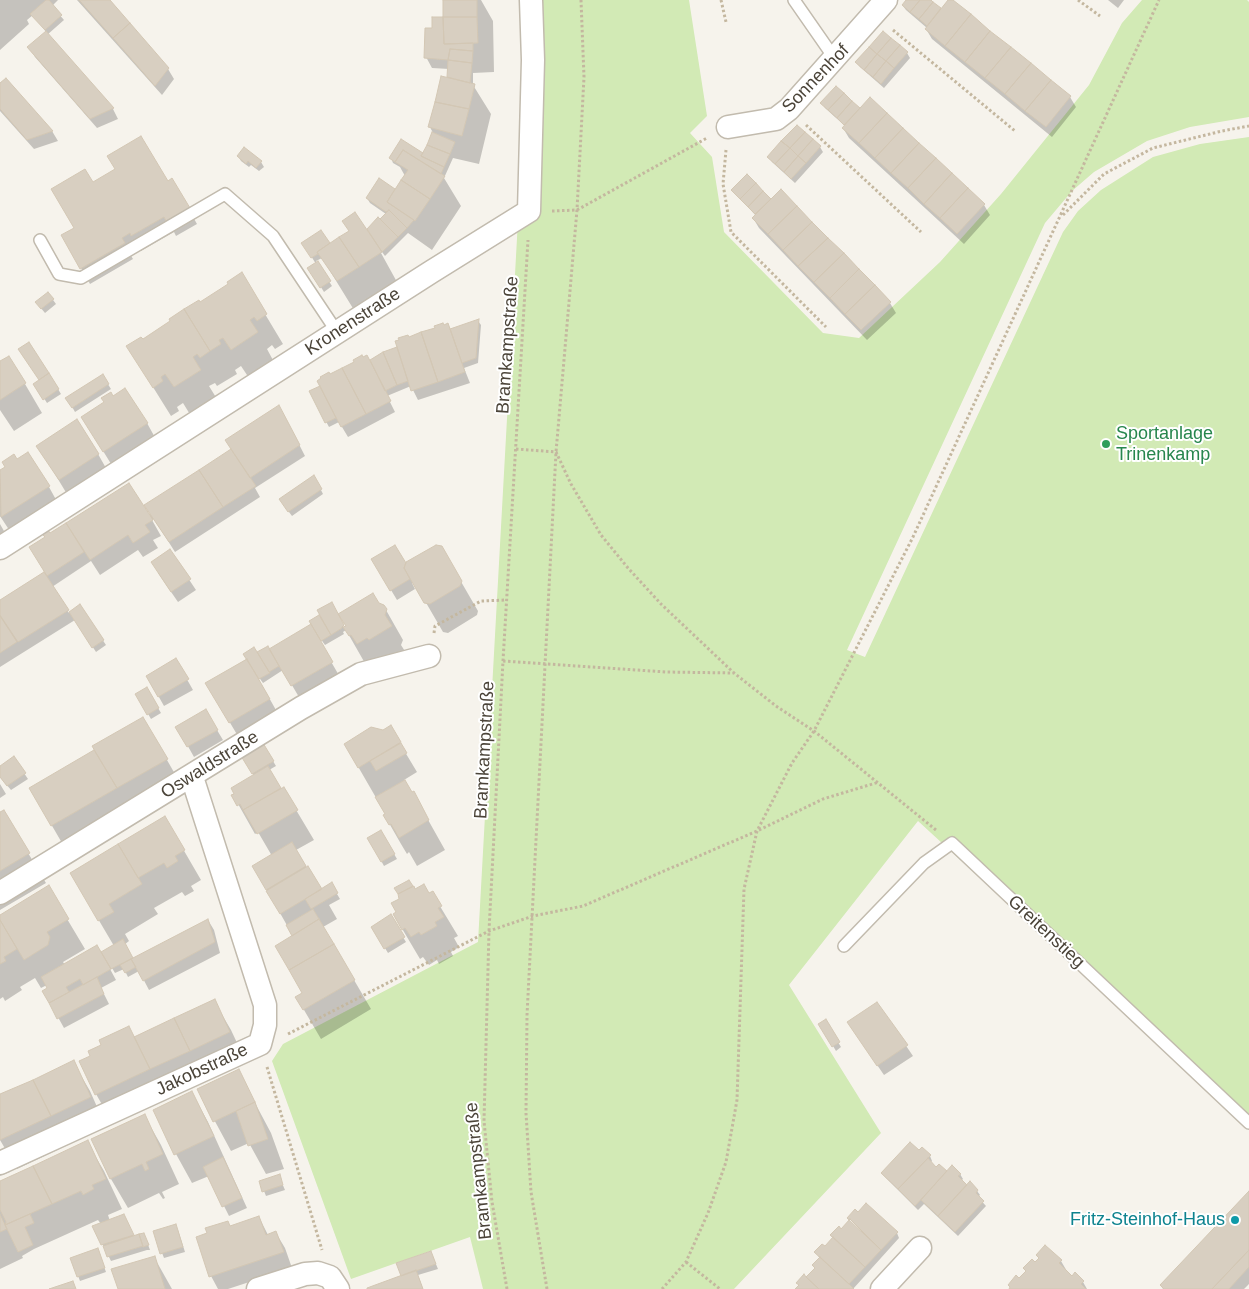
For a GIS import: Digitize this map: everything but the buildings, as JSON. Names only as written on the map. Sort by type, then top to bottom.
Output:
[{"type":"street","points":[[529,211],[533,60],[532,0]]},
{"type":"street","name":"Sonnenhof","points":[[728,127],[776,119],[789,109],[881,7]]},
{"type":"street","name":"Kronenstraße","points":[[0,548],[529,211]]},
{"type":"street","name":"Oswaldstraße","points":[[0,892],[192,777],[301,708],[362,674],[428,656]]},
{"type":"street","name":"Jakobstraße","points":[[0,1163],[260,1044],[265,1025],[265,1005],[192,777]]},
{"type":"street","points":[[882,1289],[920,1248]]},
{"type":"street","points":[[258,1289],[305,1274],[318,1273],[334,1283]]},
{"type":"lane","points":[[794,0],[835,60]]},
{"type":"lane","points":[[40,240],[59,274],[81,278],[225,194],[273,236],[337,332]]},
{"type":"lane","points":[[844,946],[924,863],[952,843]]},
{"type":"lane","name":"Greitenstieg","points":[[952,843],[1249,1123]]},
{"type":"path","points":[[547,1289],[531,1192],[526,1113],[527,1015],[556,452],[577,210],[584,77],[581,0]]},
{"type":"path","points":[[722,0],[726,22]]},
{"type":"path","points":[[1078,0],[1100,16]]},
{"type":"path","points":[[662,1289],[686,1262],[708,1213],[726,1162],[737,1100],[744,889],[757,831],[792,763],[814,731],[913,537],[1159,0]]},
{"type":"path","points":[[881,7],[1015,131]]},
{"type":"path","points":[[789,109],[921,232]]},
{"type":"path","points":[[1060,218],[1104,174],[1153,148],[1249,126]]},
{"type":"path","points":[[529,211],[577,210],[728,127]]},
{"type":"path","points":[[728,127],[723,184],[731,232],[826,327]]},
{"type":"path","name":"Bramkampstraße","points":[[507,1289],[492,1202],[484,1120],[489,931],[506,600],[528,262],[529,211]]},
{"type":"path","points":[[516,449],[556,452]]},
{"type":"path","points":[[556,452],[570,484],[601,535],[661,604],[734,673],[776,706],[814,731],[952,843]]},
{"type":"path","points":[[428,656],[435,626],[481,600],[506,600]]},
{"type":"path","points":[[503,661],[666,672],[734,673]]},
{"type":"path","points":[[334,1283],[260,1044],[287,1035],[489,931],[533,916],[583,906],[757,831],[822,799],[879,782]]},
{"type":"path","points":[[686,1262],[720,1289]]},
{"type":"green space","points":[[524,0],[689,0],[707,116],[690,133],[712,157],[724,232],[823,333],[859,338],[940,262],[1001,194],[1089,85],[1122,23],[1142,0],[1247,0],[1249,2],[1249,117],[1190,127],[1147,141],[1094,172],[1072,191],[1045,223],[847,650],[865,657],[1063,232],[1078,211],[1101,190],[1153,157],[1200,144],[1249,137],[1249,1125],[918,821],[789,985],[881,1133],[734,1289],[483,1289],[470,1237],[351,1279],[272,1061],[283,1044],[478,942],[519,202]]},
{"type":"place","name":"Sportanlage Trinenkamp","points":[[1106,444]]},
{"type":"place","name":"Fritz-Steinhof-Haus","points":[[1235,1220]]}]
